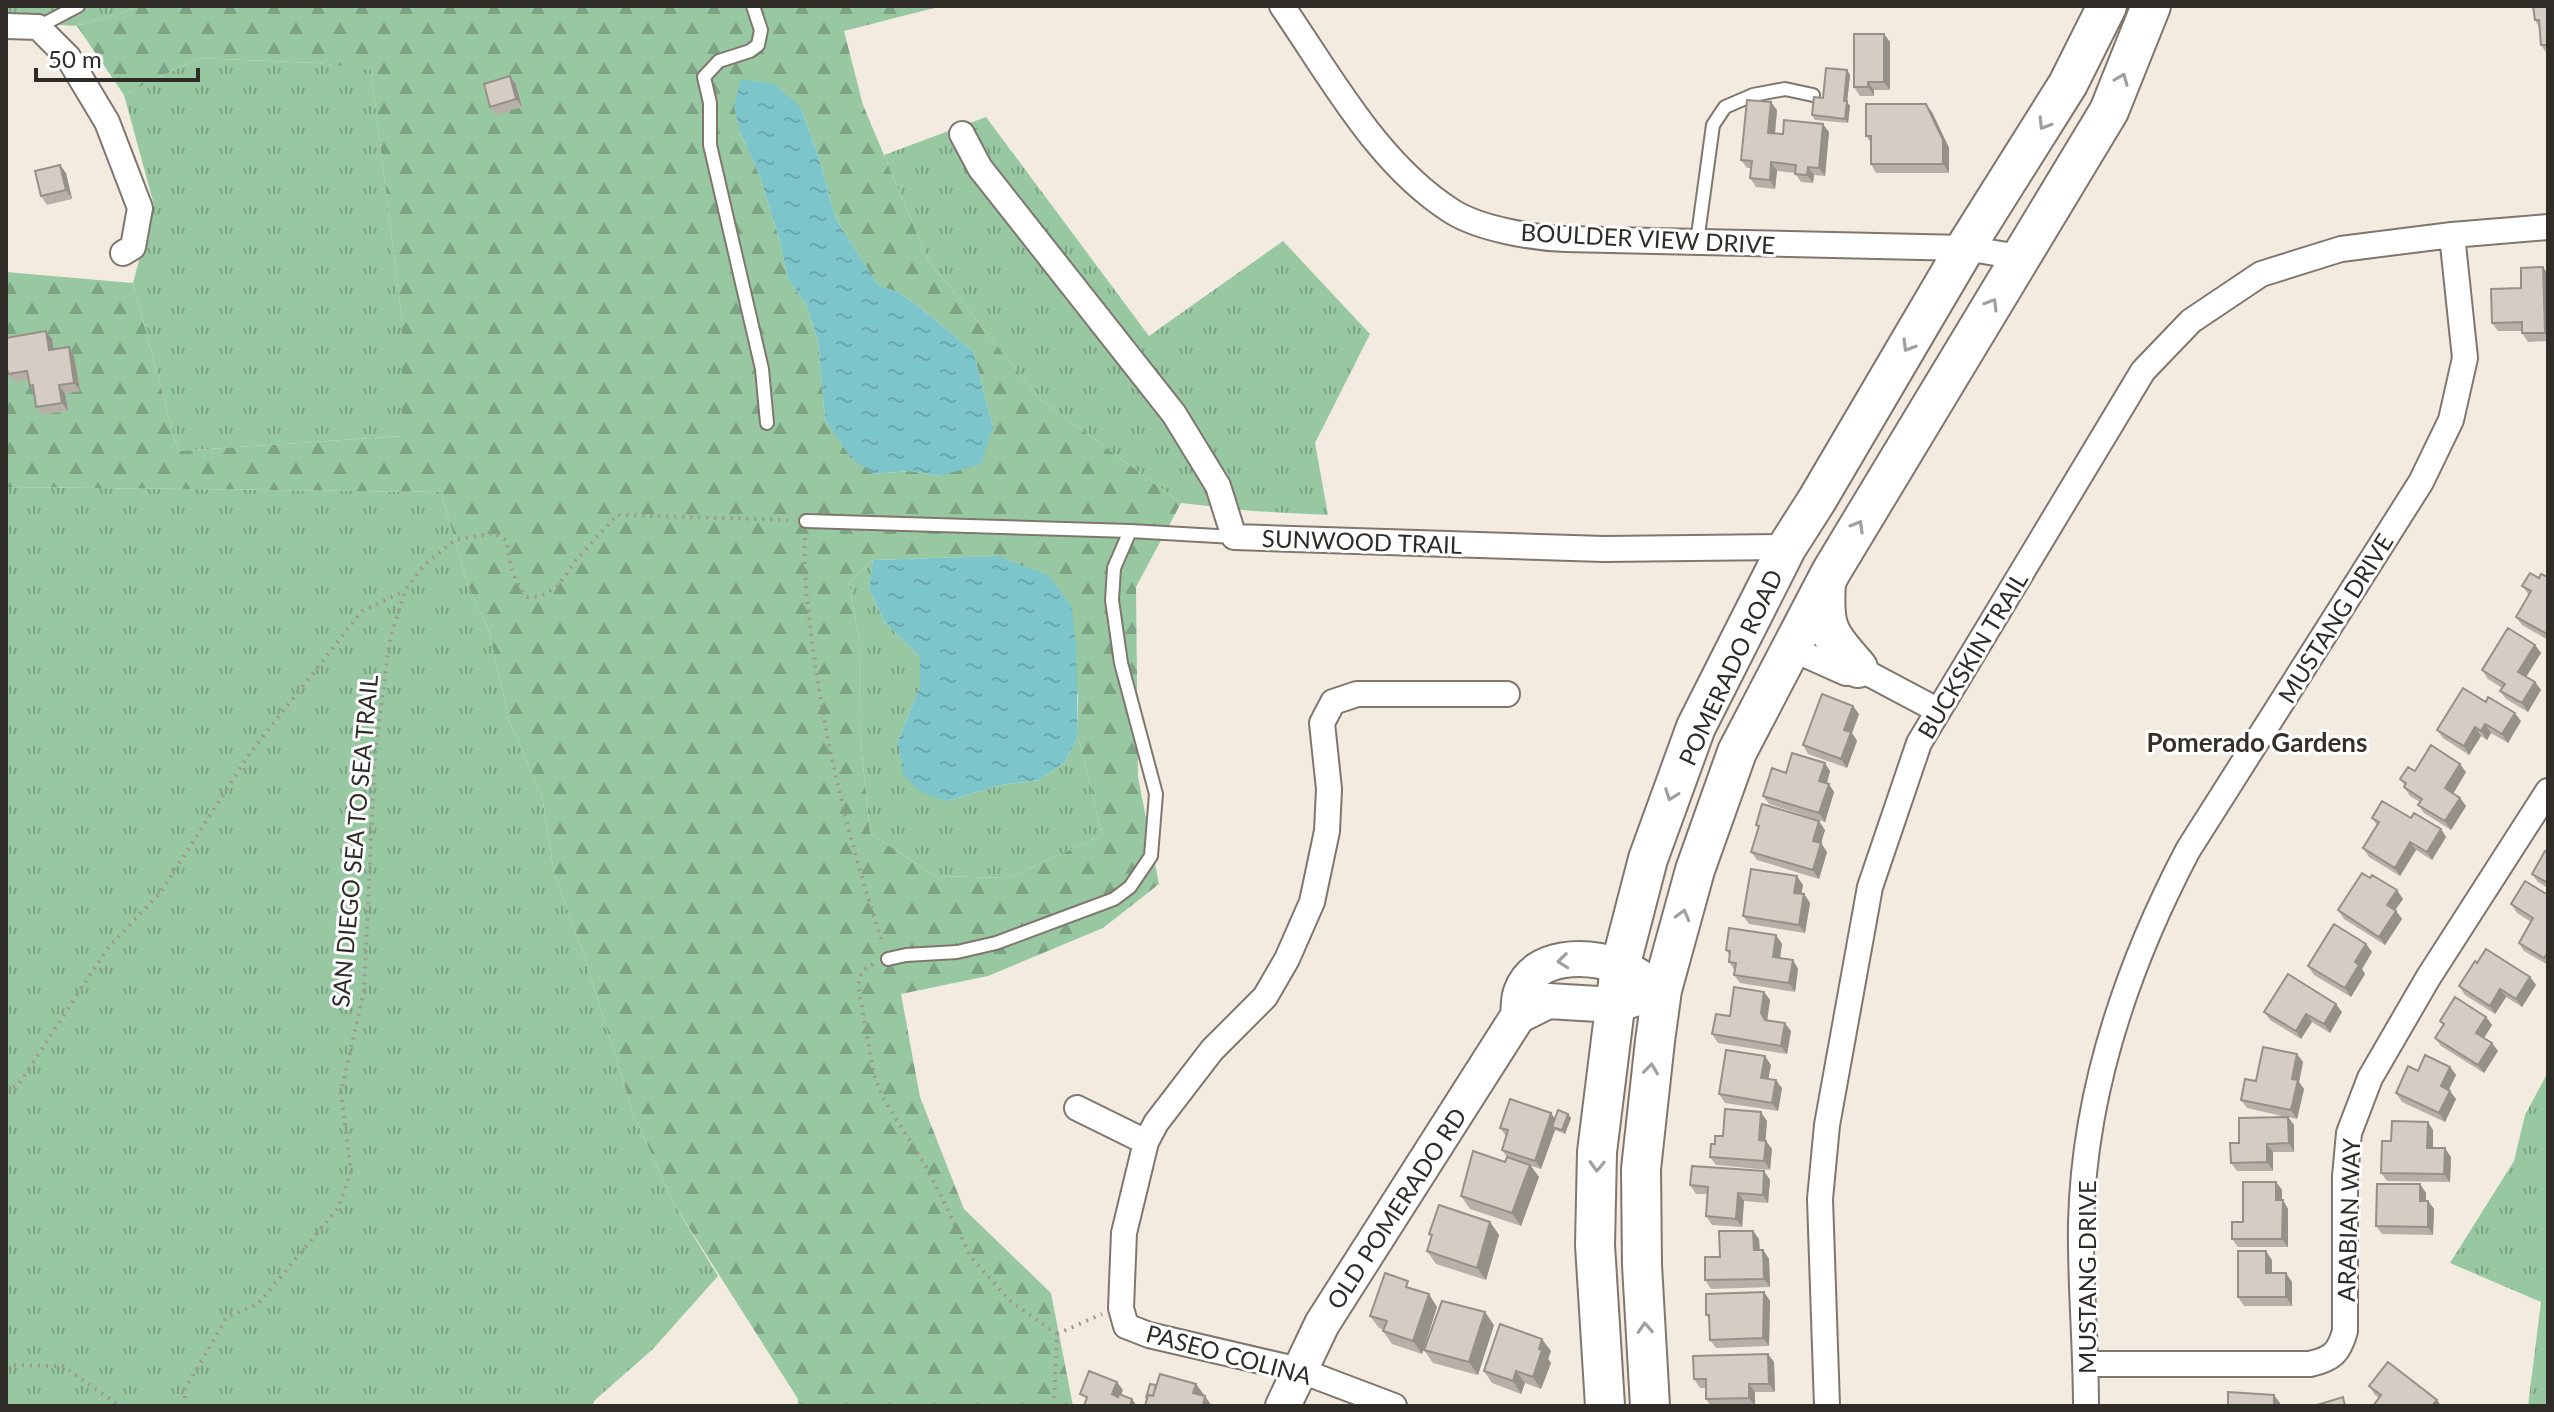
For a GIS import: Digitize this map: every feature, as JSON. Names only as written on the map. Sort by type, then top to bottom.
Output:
[{"type":"main road","name":"POMERADO ROAD","points":[[1605,1406],[1595,1245],[1597,1152],[1620,967],[1648,859],[1696,727],[1787,547],[1965,248],[2068,84],[2107,6]]},
{"type":"main road","name":"POMERADO ROAD","points":[[1650,1406],[1642,1265],[1641,1169],[1662,990],[1695,870],[1737,752],[1826,582],[2109,111],[2151,6]]},
{"type":"main road","points":[[1787,547],[1789,578],[1774,608],[1790,648]]},
{"type":"main road","points":[[1826,582],[1824,612],[1827,627],[1858,668]]},
{"type":"street","name":"BOULDER VIEW DRIVE","points":[[1282,6],[1370,134],[1410,180],[1456,214],[1511,233],[1544,238],[1965,248],[2019,257]]},
{"type":"street","points":[[6,26],[38,27],[68,57],[107,122],[140,208],[133,247],[123,253]]},
{"type":"street","name":"SUNWOOD TRAIL","points":[[962,134],[980,168],[1174,414],[1218,486],[1234,537],[1588,549],[1787,547]]},
{"type":"street","name":"BUCKSKIN TRAIL","points":[[1827,1406],[1820,1199],[1827,1125],[1870,887],[1919,743],[2143,371],[2191,321],[2261,274],[2341,249],[2548,227]]},
{"type":"street","name":"MUSTANG DRIVE","points":[[2086,1406],[2081,1223],[2086,1157],[2114,1023],[2157,910],[2188,850],[2421,482],[2451,420],[2465,358],[2452,235]]},
{"type":"street","points":[[1790,648],[1846,673],[1858,668],[1937,710]]},
{"type":"street","points":[[1121,1308],[1124,1233],[1146,1142],[1156,1123],[1212,1050],[1265,997],[1303,927],[1312,902],[1327,843],[1329,789],[1322,723],[1333,702],[1357,694],[1507,694]]},
{"type":"street","name":"ARABIAN WAY","points":[[2086,1364],[2310,1364],[2329,1360],[2340,1349],[2345,1331],[2345,1176],[2349,1133],[2370,1078],[2406,1015],[2548,791]]},
{"type":"street","name":"OLD POMERADO RD","points":[[1283,1406],[1322,1324],[1518,1016],[1520,993],[1530,975],[1549,963],[1593,960],[1620,967],[1662,990]]},
{"type":"street","points":[[1518,1016],[1548,1001],[1615,1005],[1662,990]]},
{"type":"street","points":[[1077,1108],[1146,1142]]},
{"type":"street","name":"PASEO COLINA","points":[[1121,1308],[1126,1326],[1149,1335],[1299,1370],[1394,1406]]},
{"type":"lane","points":[[38,27],[78,6]]},
{"type":"lane","points":[[753,6],[761,30],[758,45],[750,51],[719,61],[704,77],[710,103],[710,145],[762,369],[767,423]]},
{"type":"lane","points":[[1697,242],[1713,125],[1725,107],[1753,95],[1785,89],[1813,95]]},
{"type":"lane","points":[[806,521],[1234,537]]},
{"type":"lane","points":[[888,959],[957,952],[996,943],[1114,899],[1130,887],[1151,856],[1156,794],[1121,663],[1112,600],[1114,568],[1130,531]]},
{"type":"path","name":"SAN DIEGO SEA TO SEA TRAIL","points":[[185,1406],[185,1389],[227,1317],[258,1304],[338,1208],[351,1172],[341,1092],[364,991],[375,753],[390,639],[405,591],[425,564],[455,540],[494,533],[507,541],[510,565],[518,586],[527,597],[541,596],[558,586],[576,560],[617,515],[806,521]]},
{"type":"path","points":[[806,521],[804,570],[824,730],[858,869],[888,959],[862,971],[858,985],[874,1075],[883,1098],[927,1168],[971,1257],[1010,1301],[1057,1334]]},
{"type":"path","points":[[6,1091],[19,1084],[107,949],[160,893],[250,753],[362,611],[405,591]]},
{"type":"path","points":[[1057,1334],[1121,1308]]},
{"type":"path","points":[[1054,1406],[1057,1334]]},
{"type":"path","points":[[6,1365],[63,1366],[120,1406]]},
{"type":"green space","points":[[6,6],[141,6],[77,26],[6,22]]},
{"type":"green space","points":[[141,6],[942,6],[844,31],[863,105],[928,260],[1040,399],[1181,503],[1136,587],[1138,777],[1159,884],[1103,928],[988,976],[901,994],[920,1097],[964,1209],[1051,1293],[1073,1406],[798,1406],[798,1399],[674,1204],[633,1113],[581,946],[554,873],[542,796],[510,723],[488,628],[468,586],[441,492],[6,487],[6,272],[133,283],[178,451],[402,436],[402,321],[371,70],[318,63],[198,58],[124,95],[77,26]],"holes":[[[801,108],[836,219],[878,285],[900,293],[973,351],[993,427],[940,476],[910,471],[873,474],[825,419],[818,341],[806,304],[788,279],[760,177],[740,131]],[[997,556],[1078,695],[1078,736],[1102,835],[1009,878],[935,876],[870,833],[859,724],[860,643],[849,583],[873,560]]]},
{"type":"green space","points":[[198,58],[318,63],[371,69],[402,321],[402,436],[178,451],[133,283],[154,205],[124,95]]},
{"type":"green space","points":[[986,117],[1149,336],[1283,241],[1370,334],[1315,443],[1328,515],[1181,503],[1040,399],[928,260],[884,155]]},
{"type":"green space","points":[[6,487],[441,492],[468,586],[488,628],[510,723],[542,796],[554,873],[581,946],[633,1113],[674,1204],[718,1276],[653,1349],[592,1406],[6,1406]]},
{"type":"green space","points":[[873,560],[869,588],[884,621],[920,657],[920,687],[898,740],[946,801],[1001,785],[1039,780],[1065,762],[1078,736],[1102,835],[1009,878],[935,876],[870,833],[859,724],[860,643],[849,583]]},
{"type":"green space","points":[[2548,1072],[2548,1406],[2528,1406],[2541,1302],[2450,1263],[2514,1161],[2525,1115]]},
{"type":"water","points":[[741,79],[775,84],[801,108],[836,219],[878,285],[900,293],[973,351],[993,427],[981,464],[940,476],[910,471],[873,474],[850,457],[825,419],[818,341],[806,304],[788,279],[760,177],[740,131],[734,107]]},
{"type":"water","points":[[997,556],[1048,575],[1071,605],[1076,643],[1078,736],[1065,762],[1039,780],[1001,785],[946,801],[921,792],[903,775],[898,740],[920,687],[920,657],[884,621],[869,588],[873,560]]},
{"type":"building","points":[[2533,6],[2548,6],[2548,45],[2541,45],[2539,20],[2535,20]]},
{"type":"building","points":[[1854,34],[1884,34],[1884,82],[1868,82],[1868,87],[1854,87]]},
{"type":"building","points":[[1826,68],[1847,70],[1845,119],[1812,115],[1814,97],[1823,98]]},
{"type":"building","points":[[510,76],[516,99],[490,107],[484,84]]},
{"type":"building","points":[[1747,100],[1771,102],[1768,133],[1783,134],[1784,120],[1823,124],[1819,168],[1808,167],[1807,175],[1795,174],[1796,165],[1771,162],[1770,180],[1750,178],[1752,161],[1741,160]]},
{"type":"building","points":[[1866,104],[1926,104],[1943,140],[1943,164],[1871,164],[1871,136],[1866,136]]},
{"type":"building","points":[[60,165],[66,190],[41,196],[35,171]]},
{"type":"building","points":[[2543,267],[2545,333],[2522,333],[2522,322],[2492,323],[2491,289],[2521,288],[2521,268]]},
{"type":"building","points":[[46,331],[49,350],[69,347],[74,383],[59,385],[62,403],[36,407],[33,385],[30,386],[27,371],[8,374],[6,338]]},
{"type":"building","points":[[2530,573],[2539,578],[2541,574],[2548,577],[2547,634],[2516,617],[2531,591],[2522,586]]},
{"type":"building","points":[[2508,628],[2535,645],[2518,672],[2535,682],[2522,703],[2500,691],[2505,684],[2482,670]]},
{"type":"building","points":[[2463,688],[2486,702],[2488,697],[2515,713],[2502,734],[2485,724],[2481,731],[2475,727],[2464,746],[2437,730]]},
{"type":"building","points":[[1822,694],[1853,706],[1844,730],[1851,732],[1841,759],[1803,745]]},
{"type":"building","points":[[2431,745],[2460,764],[2445,788],[2460,798],[2445,821],[2418,805],[2422,799],[2404,787],[2406,783],[2400,779],[2408,767],[2415,771]]},
{"type":"building","points":[[1792,753],[1825,763],[1819,781],[1829,784],[1819,813],[1763,796],[1772,768],[1786,773]]},
{"type":"building","points":[[2382,801],[2411,818],[2414,813],[2441,829],[2427,852],[2410,842],[2395,868],[2363,848],[2379,822],[2372,818]]},
{"type":"building","points":[[1762,804],[1819,821],[1813,841],[1821,843],[1813,870],[1751,852]]},
{"type":"building","points":[[2545,851],[2548,852],[2548,883],[2532,874]]},
{"type":"building","points":[[1751,869],[1797,876],[1794,893],[1804,894],[1799,925],[1743,916]]},
{"type":"building","points":[[2362,873],[2370,878],[2372,875],[2397,890],[2387,905],[2396,911],[2379,937],[2338,910]]},
{"type":"building","points":[[2525,881],[2548,895],[2548,952],[2544,958],[2519,943],[2533,918],[2511,904]]},
{"type":"building","points":[[2334,924],[2366,944],[2355,962],[2359,965],[2345,988],[2308,966]]},
{"type":"building","points":[[1729,928],[1776,935],[1773,957],[1793,960],[1789,983],[1734,975],[1736,963],[1729,962],[1730,951],[1726,950]]},
{"type":"building","points":[[2486,949],[2530,977],[2516,999],[2500,989],[2490,1006],[2459,986]]},
{"type":"building","points":[[2288,974],[2336,1004],[2324,1024],[2306,1014],[2296,1031],[2264,1012]]},
{"type":"building","points":[[1734,987],[1764,992],[1761,1013],[1765,1020],[1785,1023],[1781,1046],[1712,1034],[1716,1014],[1730,1016]]},
{"type":"building","points":[[2455,997],[2486,1017],[2476,1033],[2492,1043],[2478,1065],[2435,1038],[2444,1024],[2440,1021]]},
{"type":"building","points":[[2263,1047],[2297,1054],[2292,1079],[2298,1080],[2291,1110],[2241,1100],[2245,1079],[2256,1081]]},
{"type":"building","points":[[1726,1050],[1765,1056],[1761,1078],[1776,1080],[1772,1103],[1719,1094]]},
{"type":"building","points":[[2425,1055],[2450,1067],[2441,1086],[2450,1091],[2439,1113],[2396,1093],[2408,1066],[2418,1071]]},
{"type":"building","points":[[1510,1099],[1551,1113],[1535,1161],[1502,1150],[1508,1130],[1500,1128]]},
{"type":"building","points":[[1725,1109],[1761,1112],[1759,1140],[1766,1141],[1764,1161],[1710,1157],[1715,1136],[1723,1136]]},
{"type":"building","points":[[1558,1110],[1568,1114],[1562,1130],[1552,1127]]},
{"type":"building","points":[[2288,1117],[2289,1143],[2267,1144],[2267,1162],[2231,1163],[2230,1143],[2239,1143],[2239,1118]]},
{"type":"building","points":[[2392,1121],[2428,1122],[2427,1148],[2445,1148],[2444,1174],[2381,1173],[2382,1141],[2391,1141]]},
{"type":"building","points":[[1473,1151],[1505,1162],[1507,1157],[1530,1165],[1512,1213],[1461,1196]]},
{"type":"building","points":[[1692,1166],[1764,1171],[1763,1195],[1738,1193],[1736,1219],[1706,1216],[1708,1187],[1690,1185]]},
{"type":"building","points":[[2243,1182],[2276,1182],[2276,1200],[2283,1200],[2282,1239],[2232,1239],[2232,1222],[2243,1222]]},
{"type":"building","points":[[2377,1184],[2420,1184],[2420,1201],[2428,1201],[2428,1227],[2376,1226]]},
{"type":"building","points":[[1439,1205],[1490,1222],[1477,1268],[1427,1251]]},
{"type":"building","points":[[1719,1231],[1753,1231],[1754,1250],[1763,1250],[1764,1279],[1705,1280],[1705,1257],[1720,1257]]},
{"type":"building","points":[[2238,1251],[2266,1251],[2266,1273],[2286,1273],[2286,1297],[2238,1297]]},
{"type":"building","points":[[1385,1273],[1408,1281],[1406,1287],[1429,1294],[1413,1341],[1383,1331],[1387,1321],[1370,1316]]},
{"type":"building","points":[[1764,1292],[1763,1338],[1710,1340],[1706,1294]]},
{"type":"building","points":[[1442,1301],[1485,1312],[1469,1362],[1424,1350]]},
{"type":"building","points":[[1500,1324],[1542,1339],[1539,1349],[1542,1350],[1533,1377],[1516,1371],[1513,1381],[1484,1371]]},
{"type":"building","points":[[1768,1354],[1769,1384],[1749,1384],[1749,1398],[1706,1399],[1706,1379],[1694,1379],[1693,1356]]},
{"type":"building","points":[[2388,1362],[2437,1400],[2432,1406],[2373,1406],[2381,1395],[2369,1386]]},
{"type":"building","points":[[1089,1371],[1117,1382],[1112,1394],[1132,1399],[1130,1406],[1084,1406],[1087,1397],[1080,1394]]},
{"type":"building","points":[[1160,1374],[1196,1384],[1193,1393],[1205,1396],[1203,1406],[1145,1406],[1148,1395],[1153,1396]]},
{"type":"building","points":[[1150,1384],[1156,1385],[1153,1396],[1146,1398]]},
{"type":"building","points":[[2228,1392],[2274,1395],[2274,1406],[2228,1406]]},
{"type":"building","points":[[2343,1397],[2345,1406],[2314,1406]]},
{"type":"district","name":"Pomerado Gardens","points":[[2257,742]]}]
